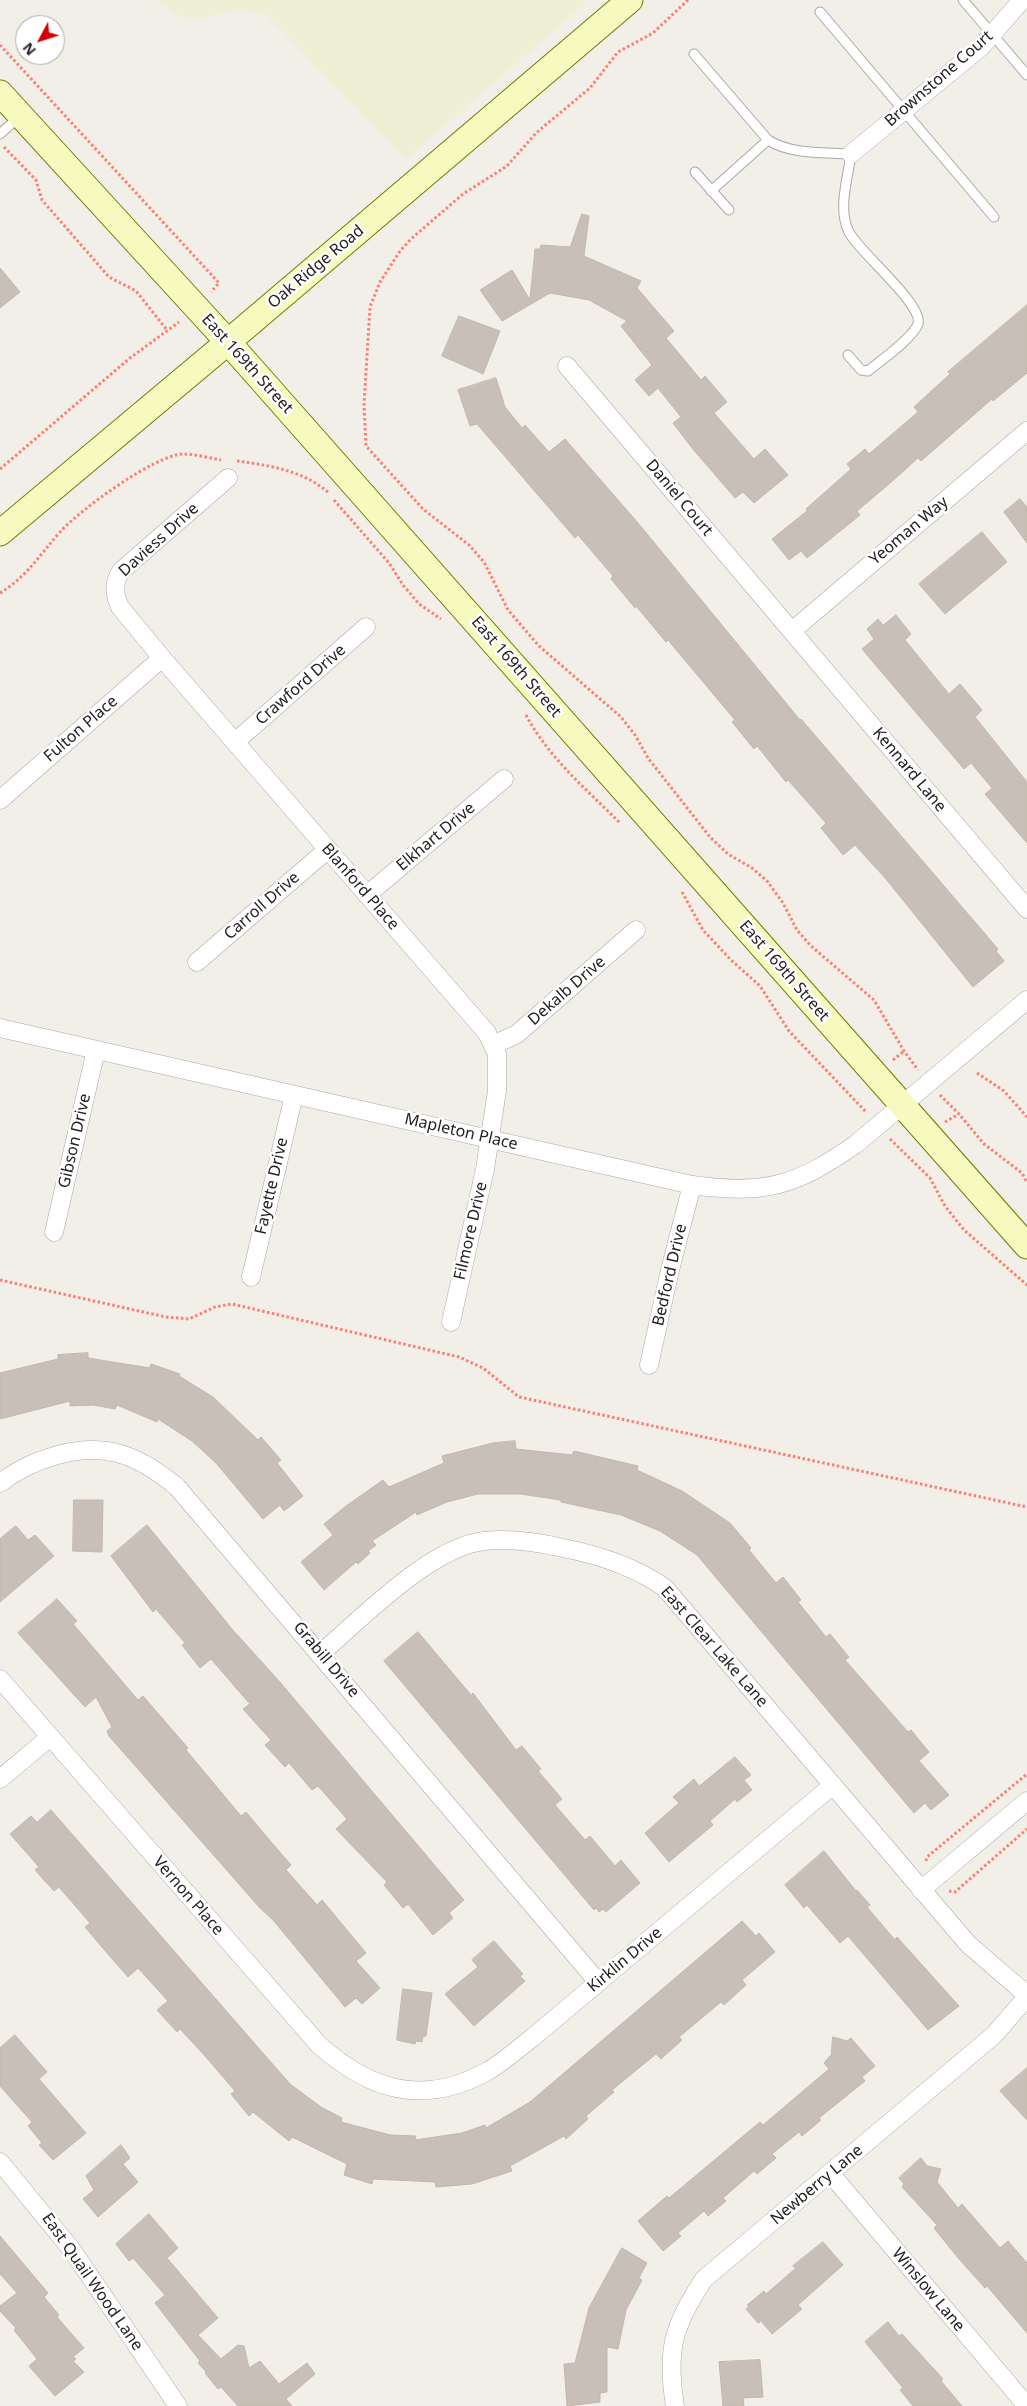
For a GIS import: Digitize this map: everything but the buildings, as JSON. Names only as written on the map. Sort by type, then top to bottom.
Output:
[{"type":"street","name":"Oak Ridge Road","points":[[0,532],[228,342],[630,0]]},
{"type":"street","name":"Brownstone Court","points":[[851,154],[980,47],[1022,0]]},
{"type":"street","name":"East 169th Street","points":[[0,93],[228,342],[1027,1246]]},
{"type":"street","name":"Daniel Court","points":[[567,366],[792,631]]},
{"type":"street","name":"Yeoman Way","points":[[792,631],[1027,431]]},
{"type":"street","name":"Daviess Drive","points":[[162,658],[120,607],[116,599],[116,579],[121,571],[228,478]]},
{"type":"street","name":"Crawford Drive","points":[[235,742],[366,627]]},
{"type":"street","name":"Kennard Lane","points":[[792,631],[1027,910]]},
{"type":"street","name":"Blanford Place","points":[[162,658],[487,1033],[497,1054],[497,1082],[490,1139]]},
{"type":"street","name":"Fulton Place","points":[[0,800],[162,658]]},
{"type":"street","name":"Elkhart Drive","points":[[367,895],[504,779]]},
{"type":"street","name":"Carroll Drive","points":[[197,962],[327,850]]},
{"type":"street","name":"Dekalb Drive","points":[[493,1044],[517,1034],[636,930]]},
{"type":"street","name":"Mapleton Place","points":[[0,1028],[692,1185],[747,1190],[773,1186],[808,1175],[831,1161],[878,1126],[1027,1000]]},
{"type":"street","name":"Gibson Drive","points":[[54,1232],[96,1050]]},
{"type":"street","name":"Fayette Drive","points":[[252,1277],[294,1095]]},
{"type":"street","name":"Filmore Drive","points":[[451,1322],[486,1169],[490,1139]]},
{"type":"street","name":"Bedford Drive","points":[[649,1365],[670,1270],[692,1185]]},
{"type":"street","name":"Grabill Drive","points":[[0,1482],[26,1466],[56,1456],[85,1451],[116,1452],[135,1460],[177,1487],[598,1982]]},
{"type":"street","name":"East Clear Lake Lane","points":[[320,1654],[430,1562],[455,1548],[482,1541],[509,1539],[571,1549],[629,1566],[646,1574],[665,1588],[968,1944],[1027,1996]]},
{"type":"street","name":"Vernon Place","points":[[0,1679],[320,2046],[339,2062],[362,2077],[396,2088]]},
{"type":"street","points":[[0,1779],[50,1737]]},
{"type":"street","name":"Kirklin Drive","points":[[396,2088],[414,2092],[438,2089],[463,2083],[488,2071],[598,1982],[833,1785]]},
{"type":"street","points":[[921,1890],[1027,1800]]},
{"type":"street","name":"Newberry Lane","points":[[675,2406],[672,2385],[672,2343],[685,2308],[704,2279],[994,2035],[1027,1996]]},
{"type":"street","name":"East Quail Wood Lane","points":[[0,2162],[72,2250],[178,2406]]},
{"type":"street","name":"Winslow Lane","points":[[830,2173],[1027,2406]]},
{"type":"lane","points":[[963,0],[1027,75]]},
{"type":"lane","points":[[820,12],[994,217]]},
{"type":"lane","points":[[694,54],[768,140],[778,147],[851,154],[843,212],[848,231],[890,278],[917,314],[918,323],[913,332],[868,371],[861,370],[848,354]]},
{"type":"lane","points":[[0,134],[21,115]]},
{"type":"lane","points":[[711,191],[768,140]]},
{"type":"lane","points":[[695,172],[729,210]]},
{"type":"path","points":[[688,0],[653,33],[618,52],[590,88],[536,132],[507,166],[463,194],[411,239],[400,251],[380,282],[370,307],[364,405],[364,437],[366,446],[423,509],[469,545],[484,562],[508,610],[539,646],[621,717],[635,734],[648,758],[710,837],[728,854],[752,868],[767,881],[783,903],[797,930],[811,946],[874,1000],[904,1051],[928,1083],[959,1114],[984,1144],[1022,1173],[1027,1183]]},
{"type":"path","points":[[0,45],[219,283],[197,308],[130,358],[0,469]]},
{"type":"path","points":[[0,142],[36,180],[42,200],[109,277],[136,291],[167,330]]},
{"type":"path","points":[[0,593],[14,584],[37,562],[60,532],[96,500],[164,459],[183,454],[246,462],[306,477],[328,492],[389,563],[403,585],[419,604],[443,621]]},
{"type":"path","points":[[522,707],[546,747],[564,768],[624,826]]},
{"type":"path","points":[[679,887],[703,930],[731,960],[760,986],[789,1031],[878,1126],[930,1178],[945,1206],[964,1230],[1027,1285]]},
{"type":"path","points":[[977,1073],[1004,1091],[1027,1117]]},
{"type":"path","points":[[0,1280],[166,1317],[189,1319],[215,1307],[232,1304],[459,1357],[483,1368],[519,1397],[1027,1507]]},
{"type":"path","points":[[955,1892],[1027,1829]]},
{"type":"green space","points":[[154,0],[589,0],[406,159],[265,14],[238,9],[203,18],[181,18]]}]
